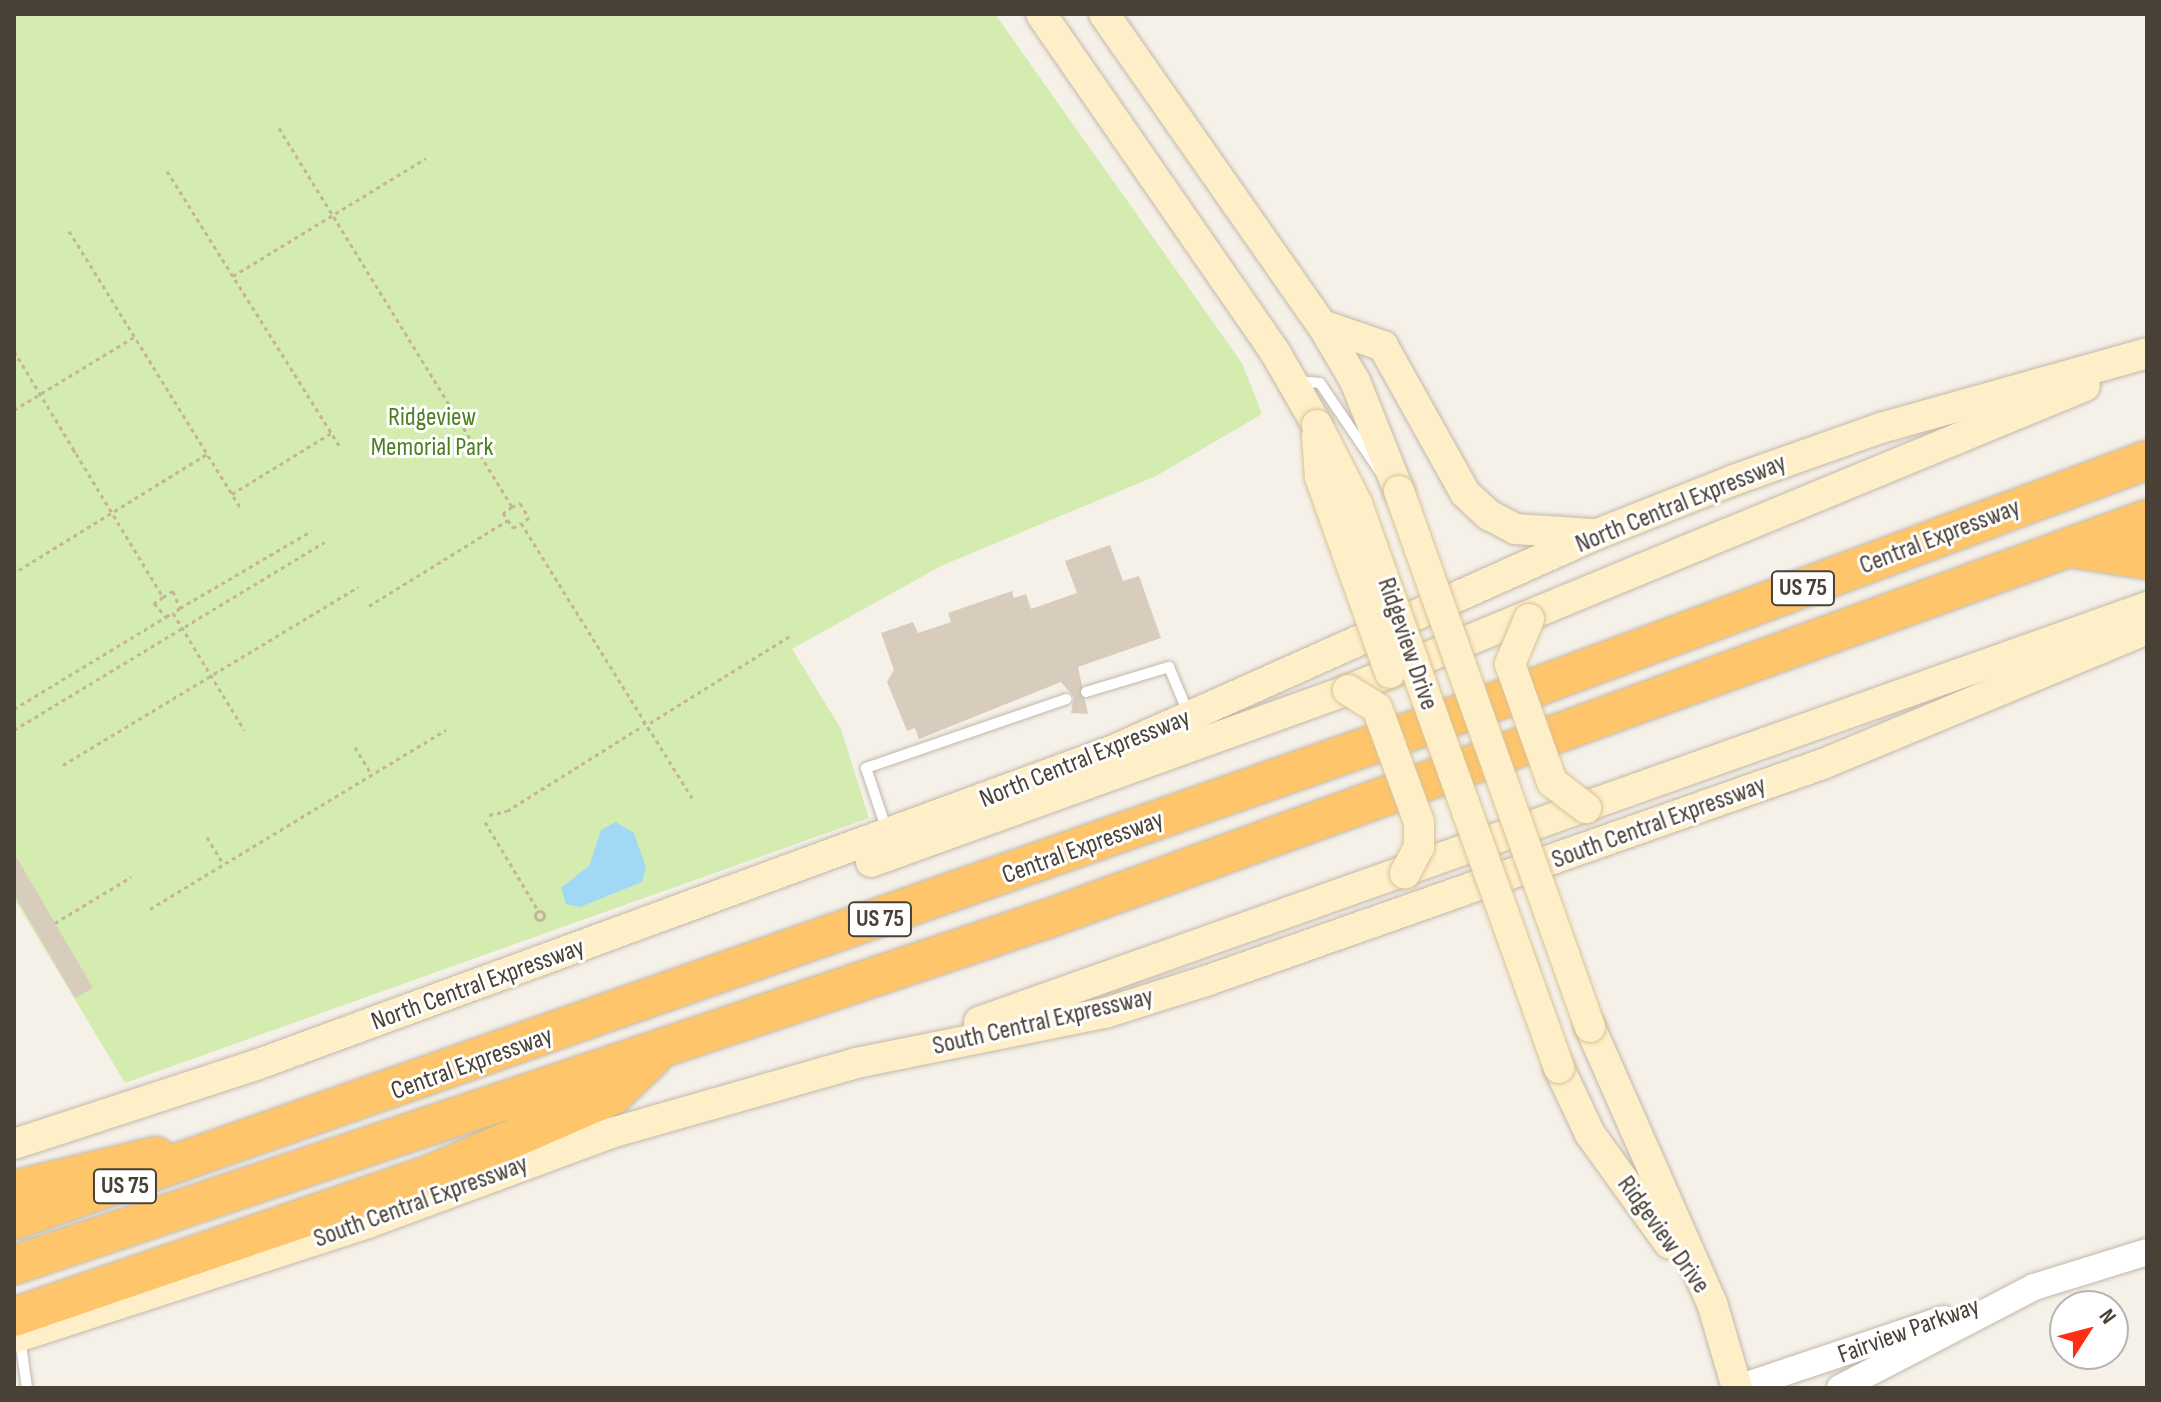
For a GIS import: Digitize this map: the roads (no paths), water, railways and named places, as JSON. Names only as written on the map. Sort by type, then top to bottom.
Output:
[{"type":"highway","name":"Central Expressway","points":[[14,1220],[235,1147],[1498,701],[2147,458]]},
{"type":"highway","name":"Central Expressway","points":[[14,1265],[1047,919],[2147,519]]},
{"type":"highway","points":[[2069,548],[2147,560]]},
{"type":"highway","points":[[16,1331],[429,1175],[613,1095],[662,1049]]},
{"type":"highway","points":[[14,1190],[115,1161],[235,1147]]},
{"type":"main road","name":"Ridgeview Drive","points":[[1041,14],[1292,381],[1317,425],[1357,504],[1402,668],[1478,848],[1559,1068],[1590,1134],[1712,1303]]},
{"type":"main road","name":"Ridgeview Drive","points":[[1104,14],[1322,325],[1355,381],[1399,491],[1518,833],[1615,1098],[1712,1303],[1738,1388]]},
{"type":"main road","points":[[1092,86],[1135,58]]},
{"type":"main road","points":[[1322,325],[1383,346],[1465,493],[1489,515],[1515,529],[1595,535]]},
{"type":"main road","points":[[609,938],[690,922],[1118,776],[1348,690],[1529,619],[1819,498],[2147,356]]},
{"type":"main road","name":"North Central Expressway","points":[[14,1144],[609,938],[888,835],[1190,718],[1595,535],[1881,428],[2147,356]]},
{"type":"main road","points":[[856,1063],[1166,959],[2147,607]]},
{"type":"main road","points":[[1529,619],[1510,664],[1552,782],[1586,808]]},
{"type":"main road","name":"South Central Expressway","points":[[16,1331],[368,1223],[611,1133],[856,1063],[1105,1013],[1206,981],[1823,764],[2147,629]]},
{"type":"main road","points":[[1348,690],[1377,708],[1419,822],[1419,847],[1405,873]]},
{"type":"street","name":"Fairview Parkway","points":[[1738,1388],[2034,1287],[2147,1252]]},
{"type":"street","name":"Fairview Parkway","points":[[1840,1388],[2034,1287]]},
{"type":"lane","points":[[1292,381],[1320,383],[1371,462],[1399,491]]},
{"type":"lane","points":[[1086,692],[1169,667],[1190,718]]},
{"type":"lane","points":[[888,835],[866,768],[1066,699]]},
{"type":"lane","points":[[16,1331],[27,1388]]},
{"type":"water","points":[[616,822],[634,833],[646,868],[642,882],[580,907],[566,904],[561,888],[589,866],[601,830]]},
{"type":"park label","name":"Ridgeview Memorial Park","points":[[432,433]]}]
